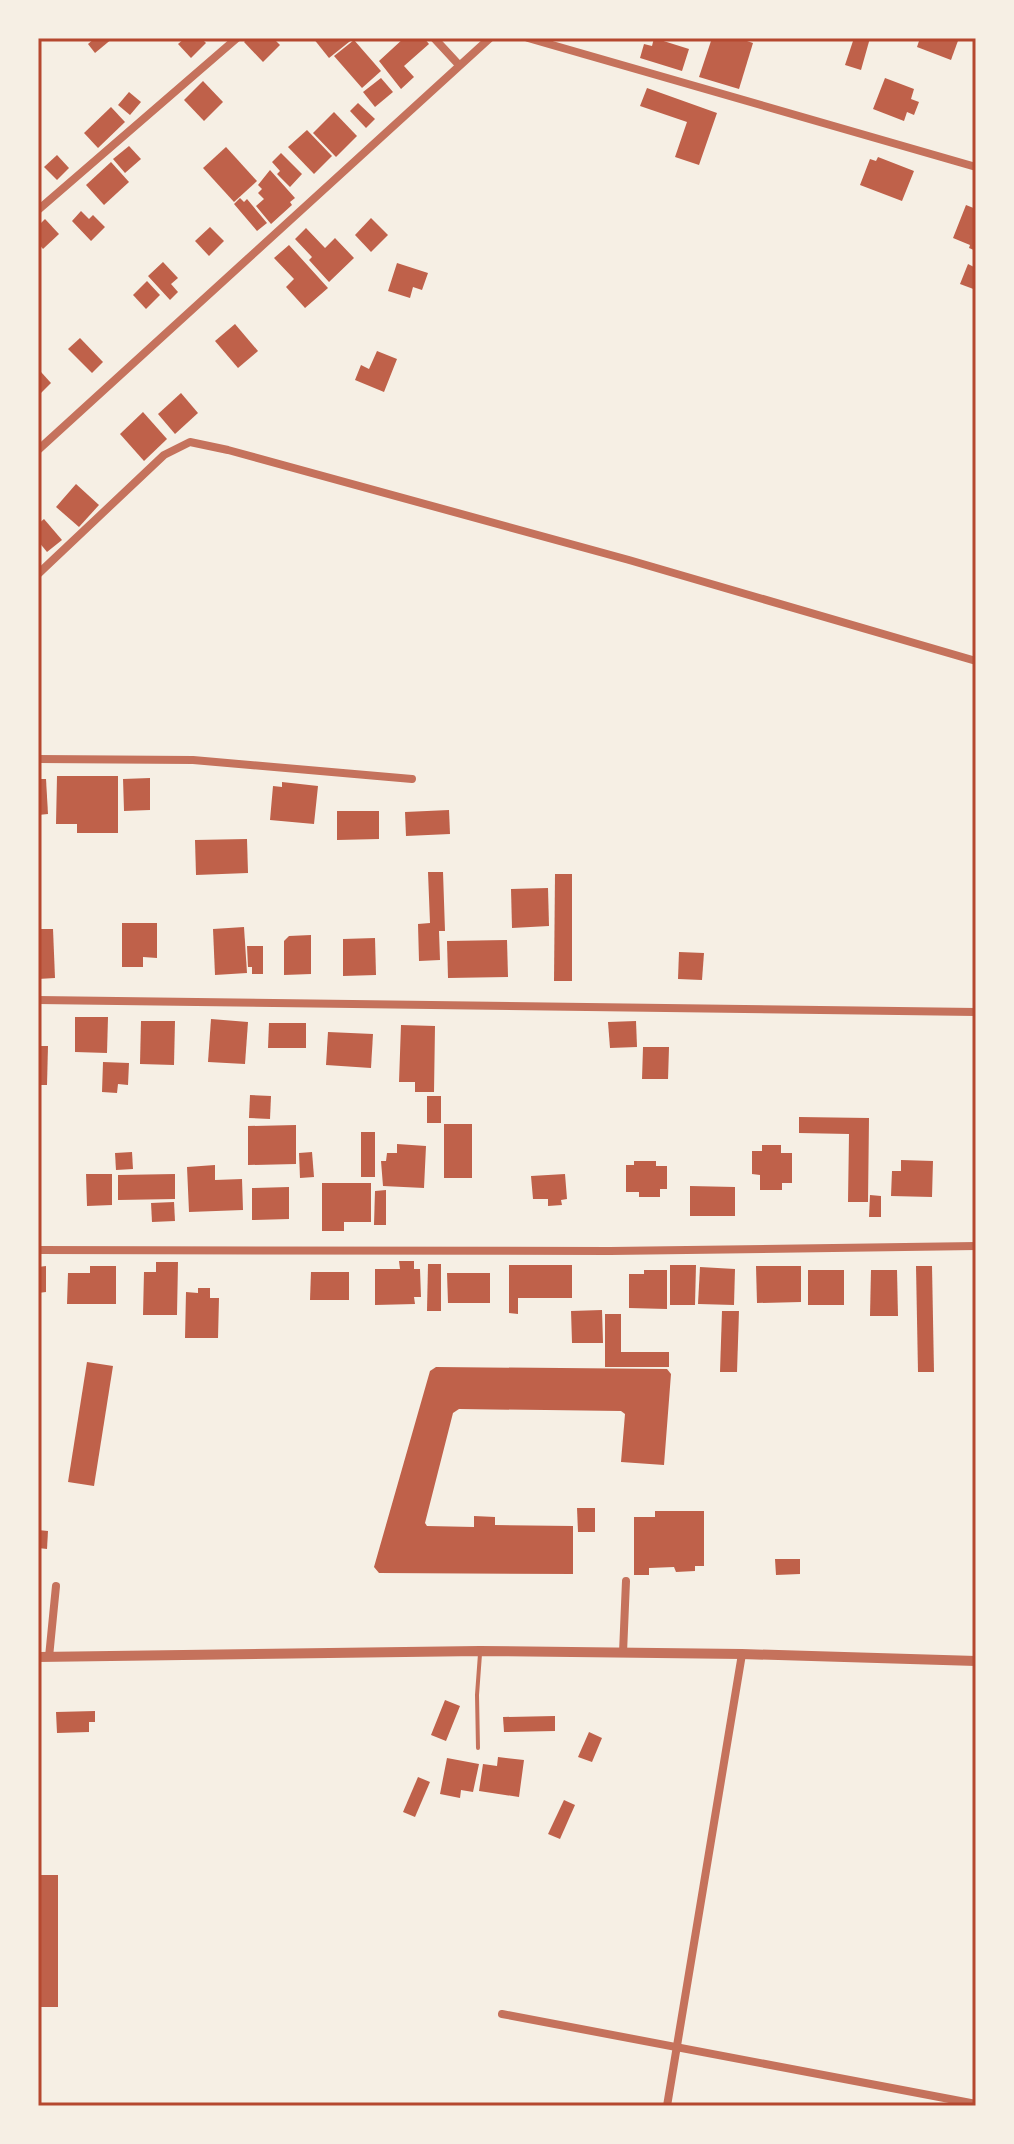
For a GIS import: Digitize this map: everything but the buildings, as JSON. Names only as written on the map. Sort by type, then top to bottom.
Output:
[{"type":"street","points":[[38,210],[237,38]]},
{"type":"street","points":[[434,38],[459,65]]},
{"type":"street","points":[[38,450],[490,38]]},
{"type":"street","points":[[528,38],[976,167]]},
{"type":"street","points":[[38,574],[164,455],[190,442],[614,555],[976,661]]},
{"type":"street","points":[[38,759],[193,760],[412,779]]},
{"type":"street","points":[[38,1000],[976,1012]]},
{"type":"street","points":[[38,1250],[610,1251],[976,1246]]},
{"type":"street","points":[[623,1653],[626,1581]]},
{"type":"street","points":[[56,1586],[44,1657],[480,1651],[976,1661]]},
{"type":"street","points":[[667,2106],[742,1654]]},
{"type":"street","points":[[502,2014],[976,2104]]},
{"type":"lane","points":[[478,1748],[480,1651]]}]
